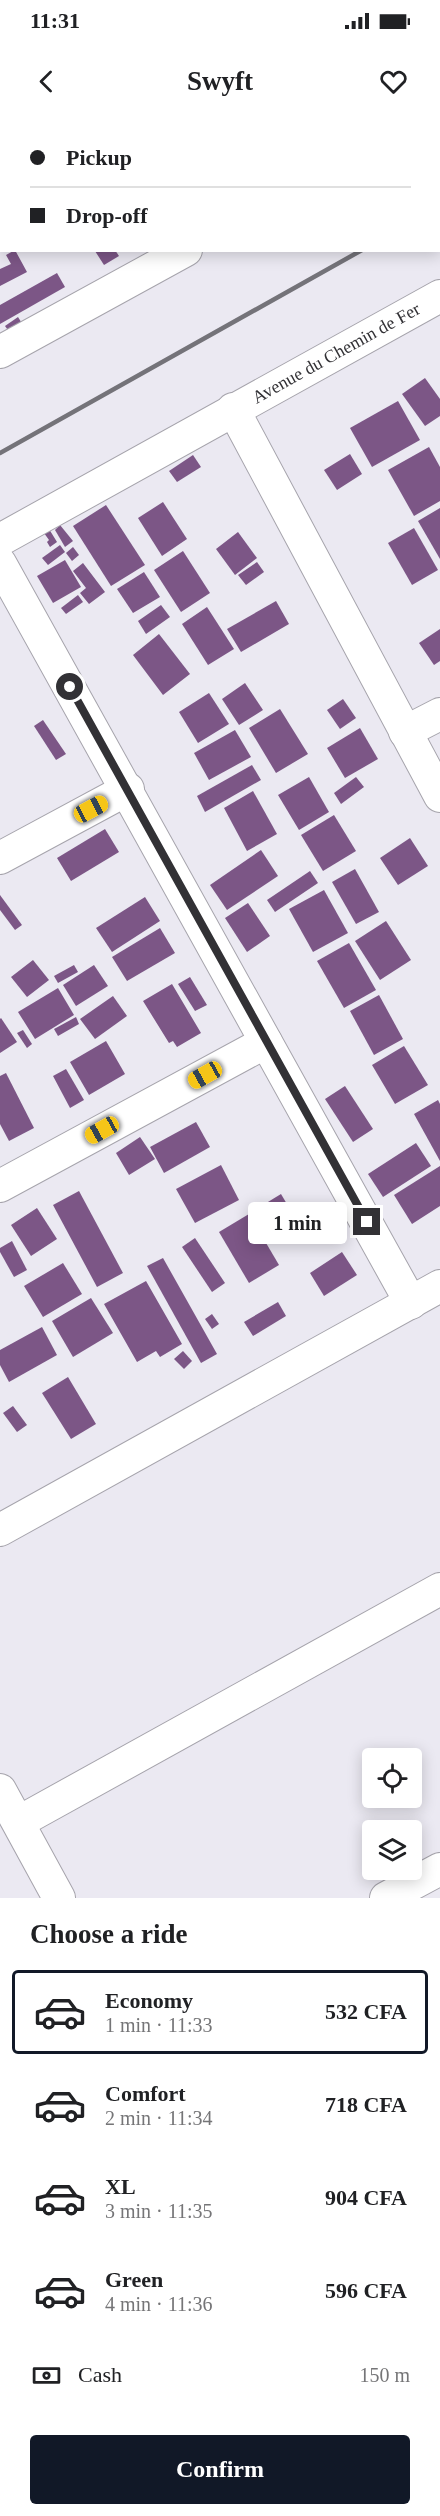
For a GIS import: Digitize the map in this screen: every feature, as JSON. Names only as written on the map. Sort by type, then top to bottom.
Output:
[{"type":"street","points":[[0,352],[182,252]]},
{"type":"street","name":"Avenue du Chemin de Fer","points":[[0,540],[440,296]]},
{"type":"street","points":[[233,410],[440,796]]},
{"type":"street","points":[[0,563],[128,789],[411,1303]]},
{"type":"street","points":[[405,732],[440,714]]},
{"type":"street","points":[[0,858],[128,789]]},
{"type":"street","points":[[0,1186],[266,1042]]},
{"type":"street","points":[[0,1530],[440,1286]]},
{"type":"street","points":[[19,1822],[440,1589]]},
{"type":"street","points":[[0,1790],[59,1898]]},
{"type":"street","points":[[386,1898],[440,1869]]},
{"type":"building","points":[[16,252],[27,272],[0,286],[0,269],[11,264],[6,255]]},
{"type":"building","points":[[96,252],[116,252],[119,256],[104,265]]},
{"type":"building","points":[[57,273],[65,287],[0,324],[0,305]]},
{"type":"building","points":[[18,317],[23,325],[10,333],[5,326]]},
{"type":"building","points":[[425,378],[440,399],[440,416],[425,426],[402,394]]},
{"type":"building","points":[[398,401],[420,440],[372,467],[350,428]]},
{"type":"building","points":[[429,447],[440,467],[440,501],[414,516],[388,470]]},
{"type":"building","points":[[350,454],[362,474],[337,490],[324,470]]},
{"type":"building","points":[[193,455],[201,467],[177,482],[169,471]]},
{"type":"building","points":[[163,502],[187,539],[162,556],[138,518]]},
{"type":"building","points":[[106,505],[145,565],[111,586],[73,526]]},
{"type":"building","points":[[440,508],[440,559],[418,521]]},
{"type":"building","points":[[60,525],[73,541],[65,547],[55,530]]},
{"type":"building","points":[[414,528],[438,570],[412,585],[388,543]]},
{"type":"building","points":[[49,529],[57,542],[50,547],[47,542],[49,540],[44,533]]},
{"type":"building","points":[[238,532],[257,558],[235,575],[216,549]]},
{"type":"building","points":[[60,545],[65,552],[48,565],[42,558]]},
{"type":"building","points":[[73,547],[79,555],[72,561],[66,553]]},
{"type":"building","points":[[183,551],[210,593],[181,612],[154,570]]},
{"type":"building","points":[[65,560],[81,587],[53,603],[37,576]]},
{"type":"building","points":[[257,562],[264,572],[246,585],[238,575]]},
{"type":"building","points":[[83,563],[105,592],[89,604],[80,593],[86,588],[73,571]]},
{"type":"building","points":[[144,572],[160,597],[133,613],[117,589]]},
{"type":"building","points":[[78,595],[83,602],[66,614],[61,608]]},
{"type":"building","points":[[276,601],[289,624],[241,652],[227,629]]},
{"type":"building","points":[[161,605],[170,617],[146,634],[138,621]]},
{"type":"building","points":[[207,607],[234,649],[208,665],[182,624]]},
{"type":"building","points":[[440,629],[440,661],[434,665],[419,643]]},
{"type":"building","points":[[159,634],[190,674],[163,695],[133,655]]},
{"type":"building","points":[[245,683],[263,710],[239,725],[222,699]]},
{"type":"building","points":[[209,693],[229,724],[198,743],[179,712]]},
{"type":"building","points":[[343,699],[356,718],[340,729],[327,710]]},
{"type":"building","points":[[280,709],[308,754],[276,773],[249,728]]},
{"type":"building","points":[[43,720],[66,754],[56,760],[34,726]]},
{"type":"building","points":[[360,728],[378,759],[345,778],[327,748]]},
{"type":"building","points":[[235,730],[251,757],[209,780],[194,753]]},
{"type":"building","points":[[252,765],[261,780],[205,812],[197,796]]},
{"type":"building","points":[[309,777],[329,812],[299,830],[278,795]]},
{"type":"building","points":[[356,777],[364,787],[341,804],[334,793]]},
{"type":"building","points":[[253,791],[277,834],[247,851],[224,808]]},
{"type":"building","points":[[334,815],[356,851],[323,871],[301,835]]},
{"type":"building","points":[[105,829],[119,852],[71,881],[57,858]]},
{"type":"building","points":[[410,838],[428,866],[398,885],[380,858]]},
{"type":"building","points":[[261,850],[278,876],[227,910],[210,885]]},
{"type":"building","points":[[355,869],[379,912],[356,924],[332,882]]},
{"type":"building","points":[[310,871],[318,883],[275,912],[267,900]]},
{"type":"building","points":[[324,890],[348,933],[313,952],[289,909]]},
{"type":"building","points":[[0,895],[22,925],[15,930],[0,910]]},
{"type":"building","points":[[145,897],[160,921],[112,952],[96,928]]},
{"type":"building","points":[[248,903],[270,936],[247,952],[225,918]]},
{"type":"building","points":[[386,921],[411,960],[380,980],[355,941]]},
{"type":"building","points":[[160,928],[175,953],[127,981],[112,957]]},
{"type":"building","points":[[349,943],[376,990],[344,1008],[317,961]]},
{"type":"building","points":[[33,960],[49,980],[27,997],[11,977]]},
{"type":"building","points":[[74,965],[78,972],[58,983],[54,976]]},
{"type":"building","points":[[94,965],[108,986],[76,1006],[63,985]]},
{"type":"building","points":[[190,977],[207,1005],[195,1011],[178,984]]},
{"type":"building","points":[[172,984],[201,1033],[177,1047],[173,1041],[169,1043],[143,1001]]},
{"type":"building","points":[[58,988],[74,1015],[35,1039],[18,1012]]},
{"type":"building","points":[[379,995],[403,1039],[374,1055],[350,1011]]},
{"type":"building","points":[[113,996],[127,1016],[95,1039],[80,1019]]},
{"type":"building","points":[[76,1017],[79,1024],[58,1036],[54,1029]]},
{"type":"building","points":[[0,1019],[17,1042],[0,1053]]},
{"type":"building","points":[[23,1030],[32,1044],[27,1048],[17,1033]]},
{"type":"building","points":[[106,1041],[125,1074],[89,1095],[70,1062]]},
{"type":"building","points":[[404,1046],[428,1085],[395,1104],[372,1065]]},
{"type":"building","points":[[66,1069],[84,1100],[70,1108],[53,1076]]},
{"type":"building","points":[[6,1073],[34,1128],[9,1141],[0,1124],[0,1076]]},
{"type":"building","points":[[345,1086],[373,1129],[353,1142],[325,1099]]},
{"type":"building","points":[[438,1100],[440,1104],[440,1161],[414,1114]]},
{"type":"building","points":[[196,1122],[210,1147],[164,1173],[150,1147]]},
{"type":"building","points":[[140,1137],[155,1159],[129,1175],[116,1153]]},
{"type":"building","points":[[416,1143],[431,1166],[383,1197],[368,1174]]},
{"type":"building","points":[[221,1165],[239,1200],[195,1223],[176,1189]]},
{"type":"building","points":[[440,1166],[440,1206],[412,1224],[394,1195]]},
{"type":"building","points":[[79,1191],[123,1273],[97,1287],[53,1205]]},
{"type":"building","points":[[281,1194],[297,1221],[269,1237],[253,1211]]},
{"type":"building","points":[[37,1208],[57,1239],[31,1256],[11,1225]]},
{"type":"building","points":[[249,1214],[279,1265],[249,1283],[219,1232]]},
{"type":"building","points":[[195,1238],[225,1283],[212,1292],[182,1247]]},
{"type":"building","points":[[12,1241],[27,1270],[14,1277],[0,1252],[0,1248]]},
{"type":"building","points":[[342,1252],[357,1275],[324,1296],[310,1273]]},
{"type":"building","points":[[163,1258],[217,1354],[201,1363],[147,1266]]},
{"type":"building","points":[[63,1263],[82,1294],[43,1317],[24,1286]]},
{"type":"building","points":[[146,1281],[182,1344],[160,1357],[156,1351],[137,1362],[104,1304]]},
{"type":"building","points":[[91,1298],[113,1333],[73,1357],[52,1321]]},
{"type":"building","points":[[278,1302],[286,1316],[253,1336],[244,1322]]},
{"type":"building","points":[[212,1314],[219,1324],[212,1329],[205,1319]]},
{"type":"building","points":[[42,1327],[57,1355],[9,1382],[0,1365],[0,1350]]},
{"type":"building","points":[[183,1351],[192,1361],[184,1369],[174,1359]]},
{"type":"building","points":[[68,1377],[96,1424],[71,1439],[42,1393]]},
{"type":"building","points":[[13,1406],[27,1425],[17,1432],[3,1413]]},
{"type":"railway","points":[[0,453],[358,252]]},
{"type":"route","points":[[70,687],[367,1222]]}]
